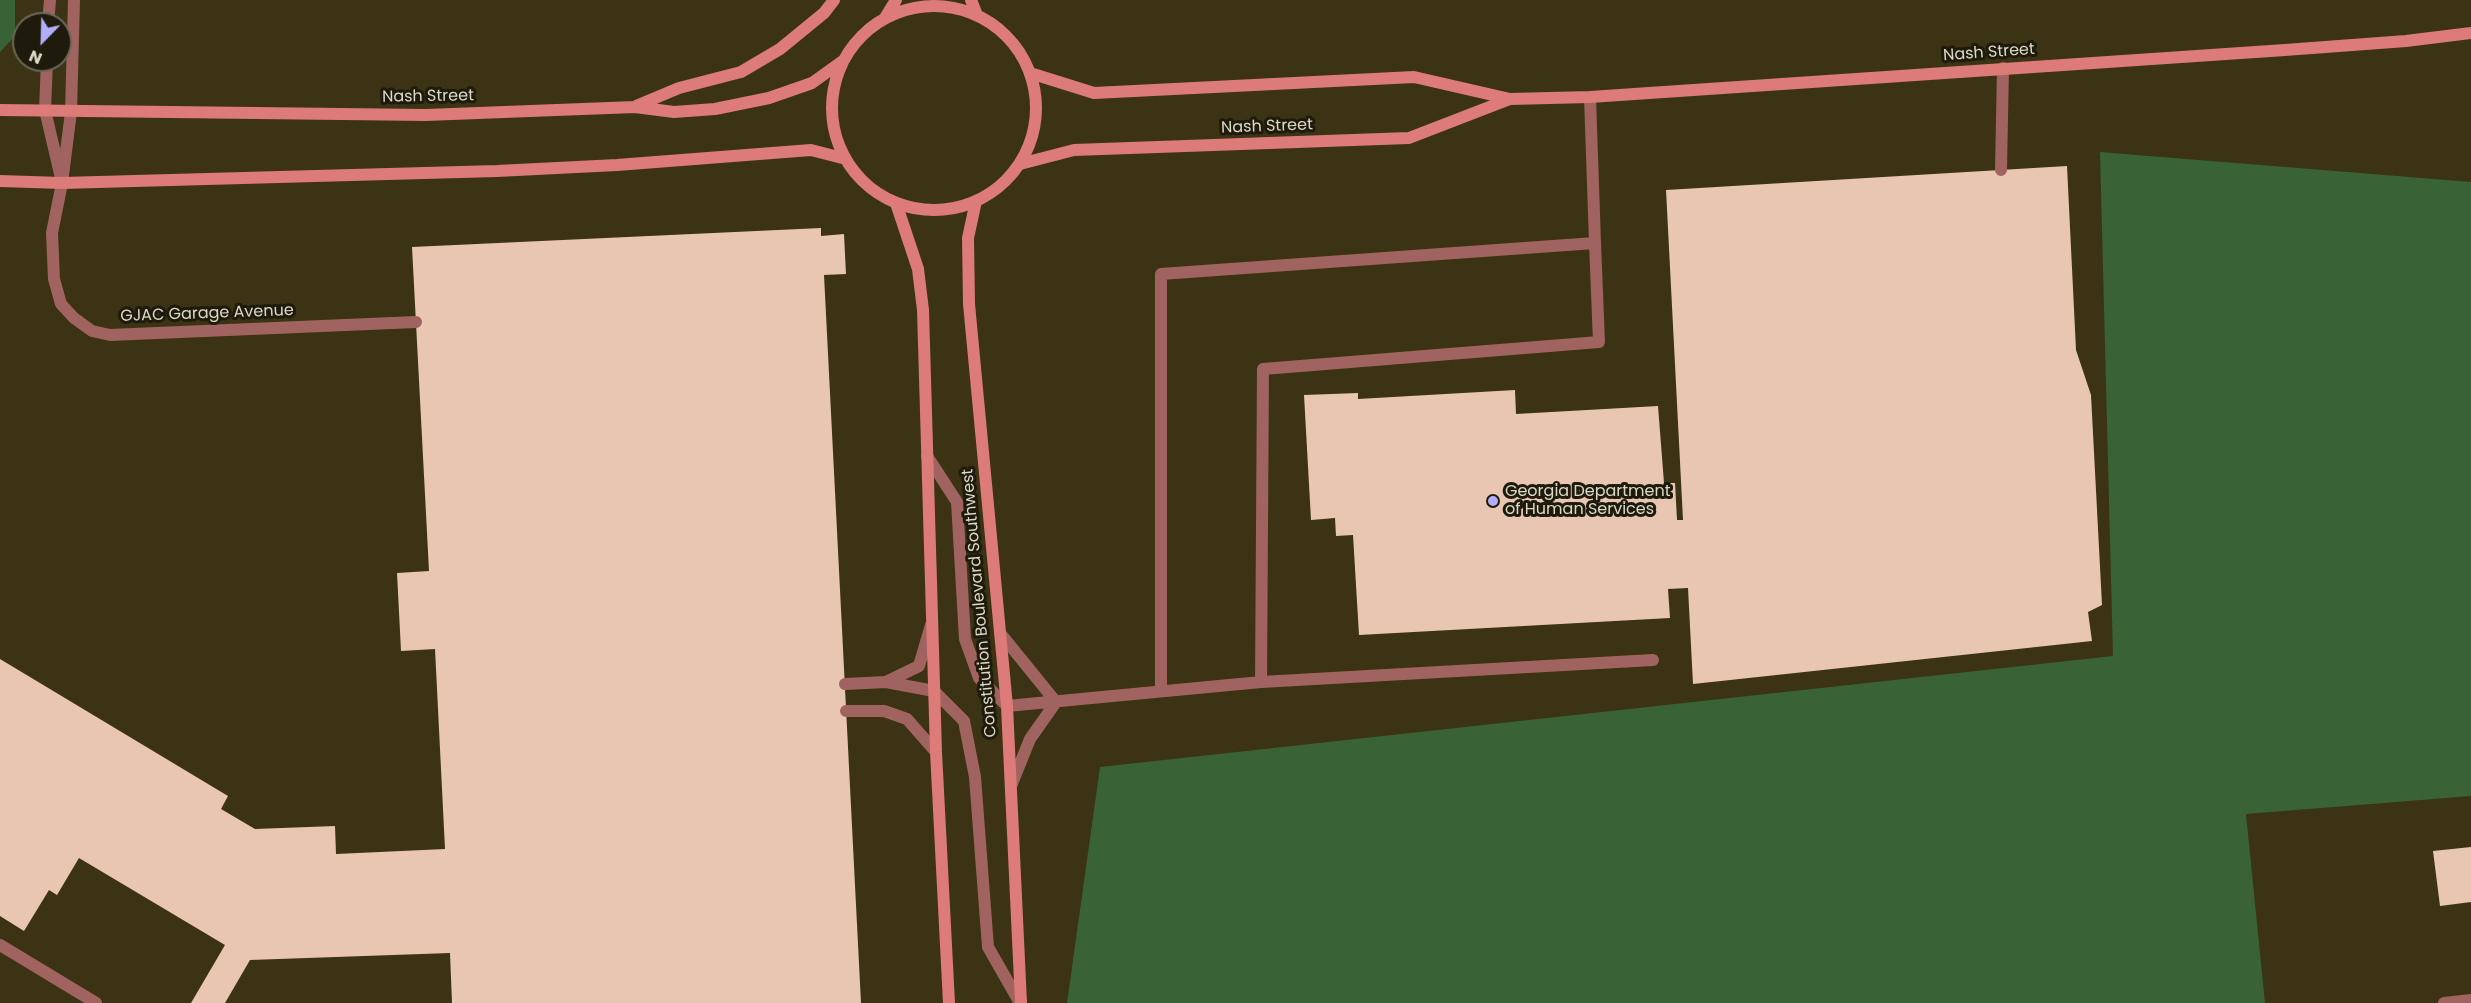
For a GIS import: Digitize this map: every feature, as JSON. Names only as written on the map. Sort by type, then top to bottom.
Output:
[{"type":"street","points":[[635,107],[679,88],[741,72],[780,49],[824,14],[834,0]]},
{"type":"street","points":[[885,18],[896,0]]},
{"type":"street","points":[[971,0],[977,15]]},
{"type":"street","points":[[946,7],[977,15],[1000,30],[1018,50],[1030,73],[1036,104],[1033,135],[1020,164],[1001,186],[976,201],[952,208],[926,210],[896,203],[879,194],[861,178],[846,159],[834,127],[833,93],[844,60],[861,36],[885,18],[915,8],[946,7]]},
{"type":"street","name":"Nash Street","points":[[1030,73],[1094,93],[1414,77],[1510,99],[1590,97],[2406,41],[2471,33]]},
{"type":"street","name":"Nash Street","points":[[0,110],[426,115],[635,107],[674,112],[715,109],[769,98],[812,84],[844,60]]},
{"type":"street","name":"Nash Street","points":[[1020,164],[1074,150],[1409,138],[1510,99]]},
{"type":"street","points":[[0,181],[62,183],[497,171],[618,165],[811,150],[846,159]]},
{"type":"street","name":"Constitution Boulevard Southwest","points":[[976,201],[968,238],[969,304],[1007,706],[1020,1003]]},
{"type":"street","points":[[896,203],[919,273],[923,310],[933,691],[949,1003]]},
{"type":"lane","name":"GJAC Garage Avenue","points":[[74,0],[71,111],[62,183],[52,233],[54,279],[61,304],[74,318],[92,331],[110,335],[416,322]]},
{"type":"lane","points":[[2001,170],[2002,68]]},
{"type":"lane","points":[[47,72],[45,110],[62,183]]},
{"type":"lane","points":[[1261,682],[1263,369],[1599,342],[1590,97]]},
{"type":"lane","points":[[1161,690],[1161,274],[1594,243]]},
{"type":"lane","points":[[927,456],[957,502],[965,639],[979,678],[1007,706],[1261,682],[1653,660]]},
{"type":"lane","points":[[886,682],[919,666],[931,624]]},
{"type":"lane","points":[[1000,633],[1056,702]]},
{"type":"lane","points":[[845,684],[886,682],[933,691],[964,721],[975,777],[988,947],[1020,1003]]},
{"type":"lane","points":[[1011,786],[1030,739],[1056,702]]},
{"type":"lane","points":[[846,711],[884,711],[907,719],[936,752]]},
{"type":"lane","points":[[0,945],[96,1003]]},
{"type":"lane","points":[[2444,1003],[2471,1000]]},
{"type":"green space","points":[[0,0],[15,0],[15,12],[12,12],[12,39],[0,52]]},
{"type":"green space","points":[[2100,152],[2471,182],[2471,796],[2246,814],[2265,1003],[1067,1003],[1100,767],[2113,656]]},
{"type":"building","points":[[2067,166],[2076,350],[2091,395],[2102,605],[2088,612],[2092,641],[1693,684],[1688,588],[1668,589],[1670,618],[1359,635],[1353,535],[1336,536],[1335,518],[1311,520],[1304,395],[1358,393],[1358,399],[1515,390],[1516,414],[1658,406],[1664,483],[1675,483],[1677,520],[1683,520],[1666,190]]},
{"type":"building","points":[[821,228],[821,236],[844,234],[846,274],[824,275],[861,1003],[452,1003],[450,953],[250,960],[225,1003],[191,1003],[225,945],[79,858],[57,895],[49,890],[24,931],[0,916],[0,659],[228,796],[221,809],[255,829],[335,826],[336,854],[445,849],[435,649],[401,651],[397,573],[429,571],[412,247]]},
{"type":"building","points":[[2471,847],[2471,902],[2440,906],[2433,851]]},
{"type":"place","name":"Georgia Department of Human Services","points":[[1493,501]]}]
